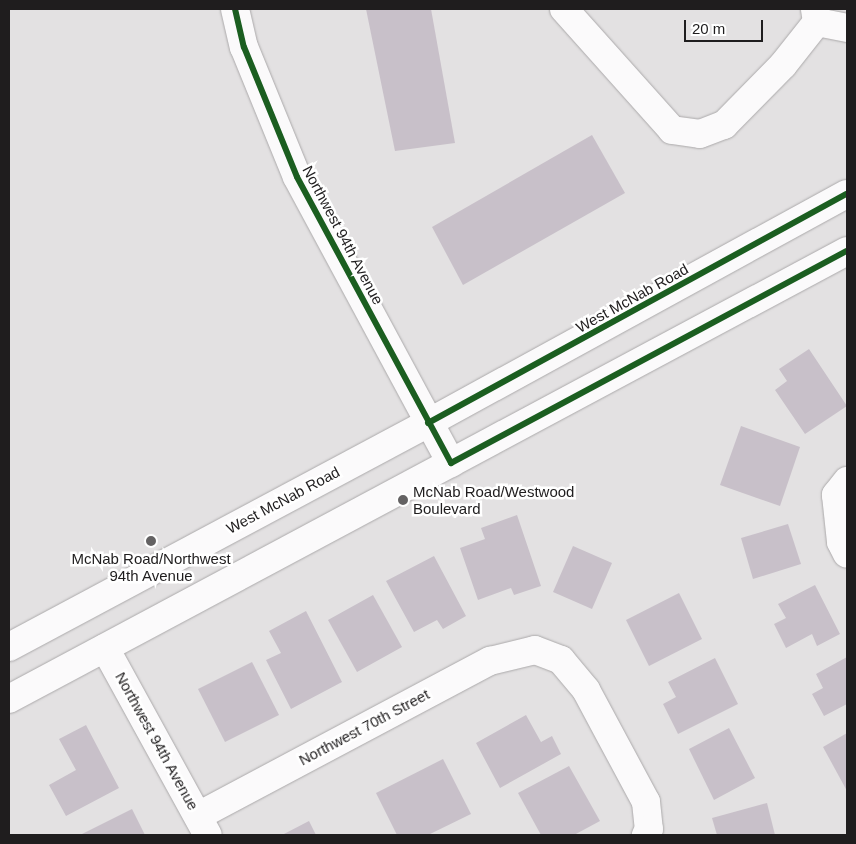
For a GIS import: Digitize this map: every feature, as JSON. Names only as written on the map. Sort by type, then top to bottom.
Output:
[{"type":"main road","name":"Northwest 94th Avenue","points":[[235,9],[244,47],[297,177],[451,463]]},
{"type":"main road","points":[[564,9],[672,130],[700,134],[724,125],[783,65],[816,15],[847,28]]},
{"type":"main road","name":"West McNab Road","points":[[9,647],[428,423],[847,194]]},
{"type":"main road","points":[[9,699],[847,251]]},
{"type":"main road","points":[[841,488],[841,542],[847,554]]},
{"type":"main road","name":"Northwest 94th Avenue","points":[[105,648],[203,825]]},
{"type":"main road","name":"Northwest 70th Street","points":[[203,825],[490,660],[535,650],[561,660],[586,690],[646,802],[649,829],[646,835]]},
{"type":"building","points":[[366,9],[431,9],[455,143],[395,151]]},
{"type":"building","points":[[592,135],[625,193],[463,285],[432,227]]},
{"type":"building","points":[[809,349],[847,406],[805,434],[775,390],[787,381],[779,369]]},
{"type":"building","points":[[741,426],[800,447],[780,506],[720,485]]},
{"type":"building","points":[[517,515],[541,586],[514,595],[511,588],[478,600],[460,548],[485,539],[481,528]]},
{"type":"building","points":[[788,524],[801,564],[753,579],[741,538]]},
{"type":"building","points":[[573,546],[612,563],[592,609],[553,592]]},
{"type":"building","points":[[434,556],[466,616],[443,629],[437,620],[414,632],[386,581]]},
{"type":"building","points":[[815,585],[840,634],[817,646],[812,634],[786,648],[774,624],[786,618],[778,604]]},
{"type":"building","points":[[679,593],[702,639],[649,666],[626,620]]},
{"type":"building","points":[[373,595],[402,647],[357,672],[328,620]]},
{"type":"building","points":[[306,611],[342,682],[291,709],[266,660],[281,653],[269,631]]},
{"type":"building","points":[[847,657],[847,704],[824,716],[812,694],[823,688],[816,674]]},
{"type":"building","points":[[715,658],[738,704],[678,734],[663,704],[676,697],[668,682]]},
{"type":"building","points":[[252,662],[279,715],[225,742],[198,689]]},
{"type":"building","points":[[526,715],[541,742],[552,736],[561,754],[500,788],[476,743]]},
{"type":"building","points":[[86,725],[119,788],[66,816],[49,785],[76,770],[59,739]]},
{"type":"building","points":[[729,728],[755,778],[714,800],[689,749]]},
{"type":"building","points":[[847,733],[847,791],[823,747]]},
{"type":"building","points":[[443,759],[471,814],[428,835],[397,835],[376,793]]},
{"type":"building","points":[[569,766],[600,821],[574,835],[541,835],[518,793]]},
{"type":"building","points":[[767,803],[775,835],[717,835],[712,818]]},
{"type":"building","points":[[132,809],[145,835],[80,835]]},
{"type":"building","points":[[309,821],[316,835],[282,835]]},
{"type":"cycle path","points":[[235,9],[244,47],[297,177],[451,463],[847,251]]},
{"type":"cycle path","points":[[428,423],[847,194]]},
{"type":"place","name":"McNab Road/Westwood Boulevard","points":[[403,500]]},
{"type":"place","name":"McNab Road/Northwest 94th Avenue","points":[[151,541]]}]
